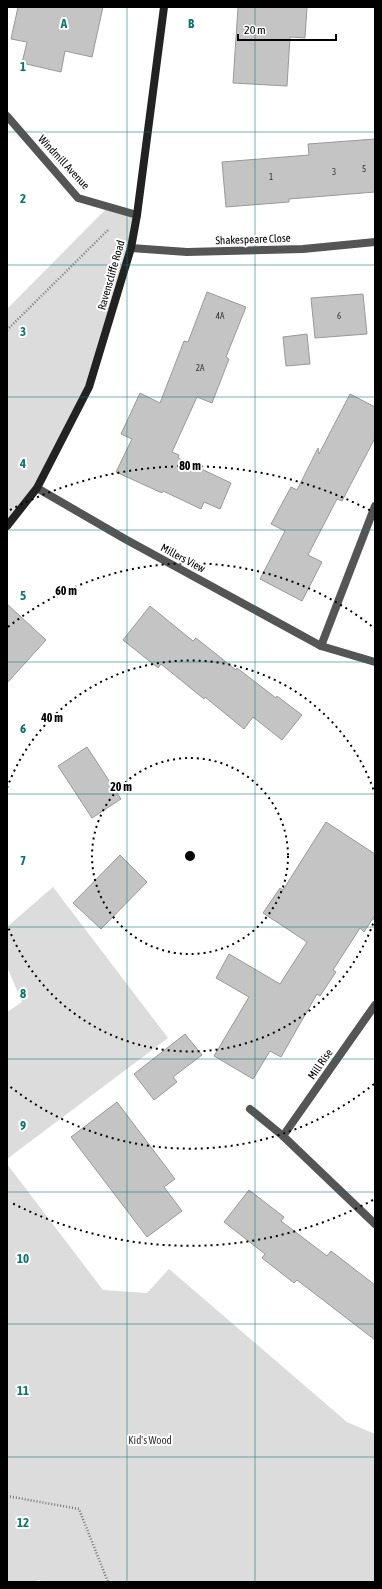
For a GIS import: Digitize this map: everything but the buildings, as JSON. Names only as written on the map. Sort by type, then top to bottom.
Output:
[{"type":"street","name":"Ravenscliffe Road","points":[[7,526],[37,488],[89,387],[131,248],[137,215],[164,7]]},
{"type":"street","name":"Windmill Avenue","points":[[7,116],[78,198],[137,215]]},
{"type":"street","name":"Shakespeare Close","points":[[131,248],[186,252],[303,249],[375,242]]},
{"type":"street","name":"Millers View","points":[[37,488],[125,539],[321,646],[375,662]]},
{"type":"street","points":[[321,646],[375,506]]},
{"type":"street","name":"Mill Rise","points":[[283,1136],[375,1005]]},
{"type":"street","points":[[250,1109],[283,1136],[375,1224]]},
{"type":"path","points":[[7,330],[126,212]]},
{"type":"path","points":[[7,1496],[78,1509],[108,1582]]},
{"type":"green space","points":[[108,207],[137,215],[89,387],[37,488],[7,526],[7,309]]},
{"type":"green space","points":[[53,887],[168,1038],[7,1159],[7,1012],[22,1002],[7,967],[7,927]]},
{"type":"green space","name":"Kid's Wood","points":[[7,1164],[103,1290],[147,1293],[169,1269],[347,1422],[375,1434],[375,1582],[42,1582],[39,1580],[35,1582],[7,1582]]}]
